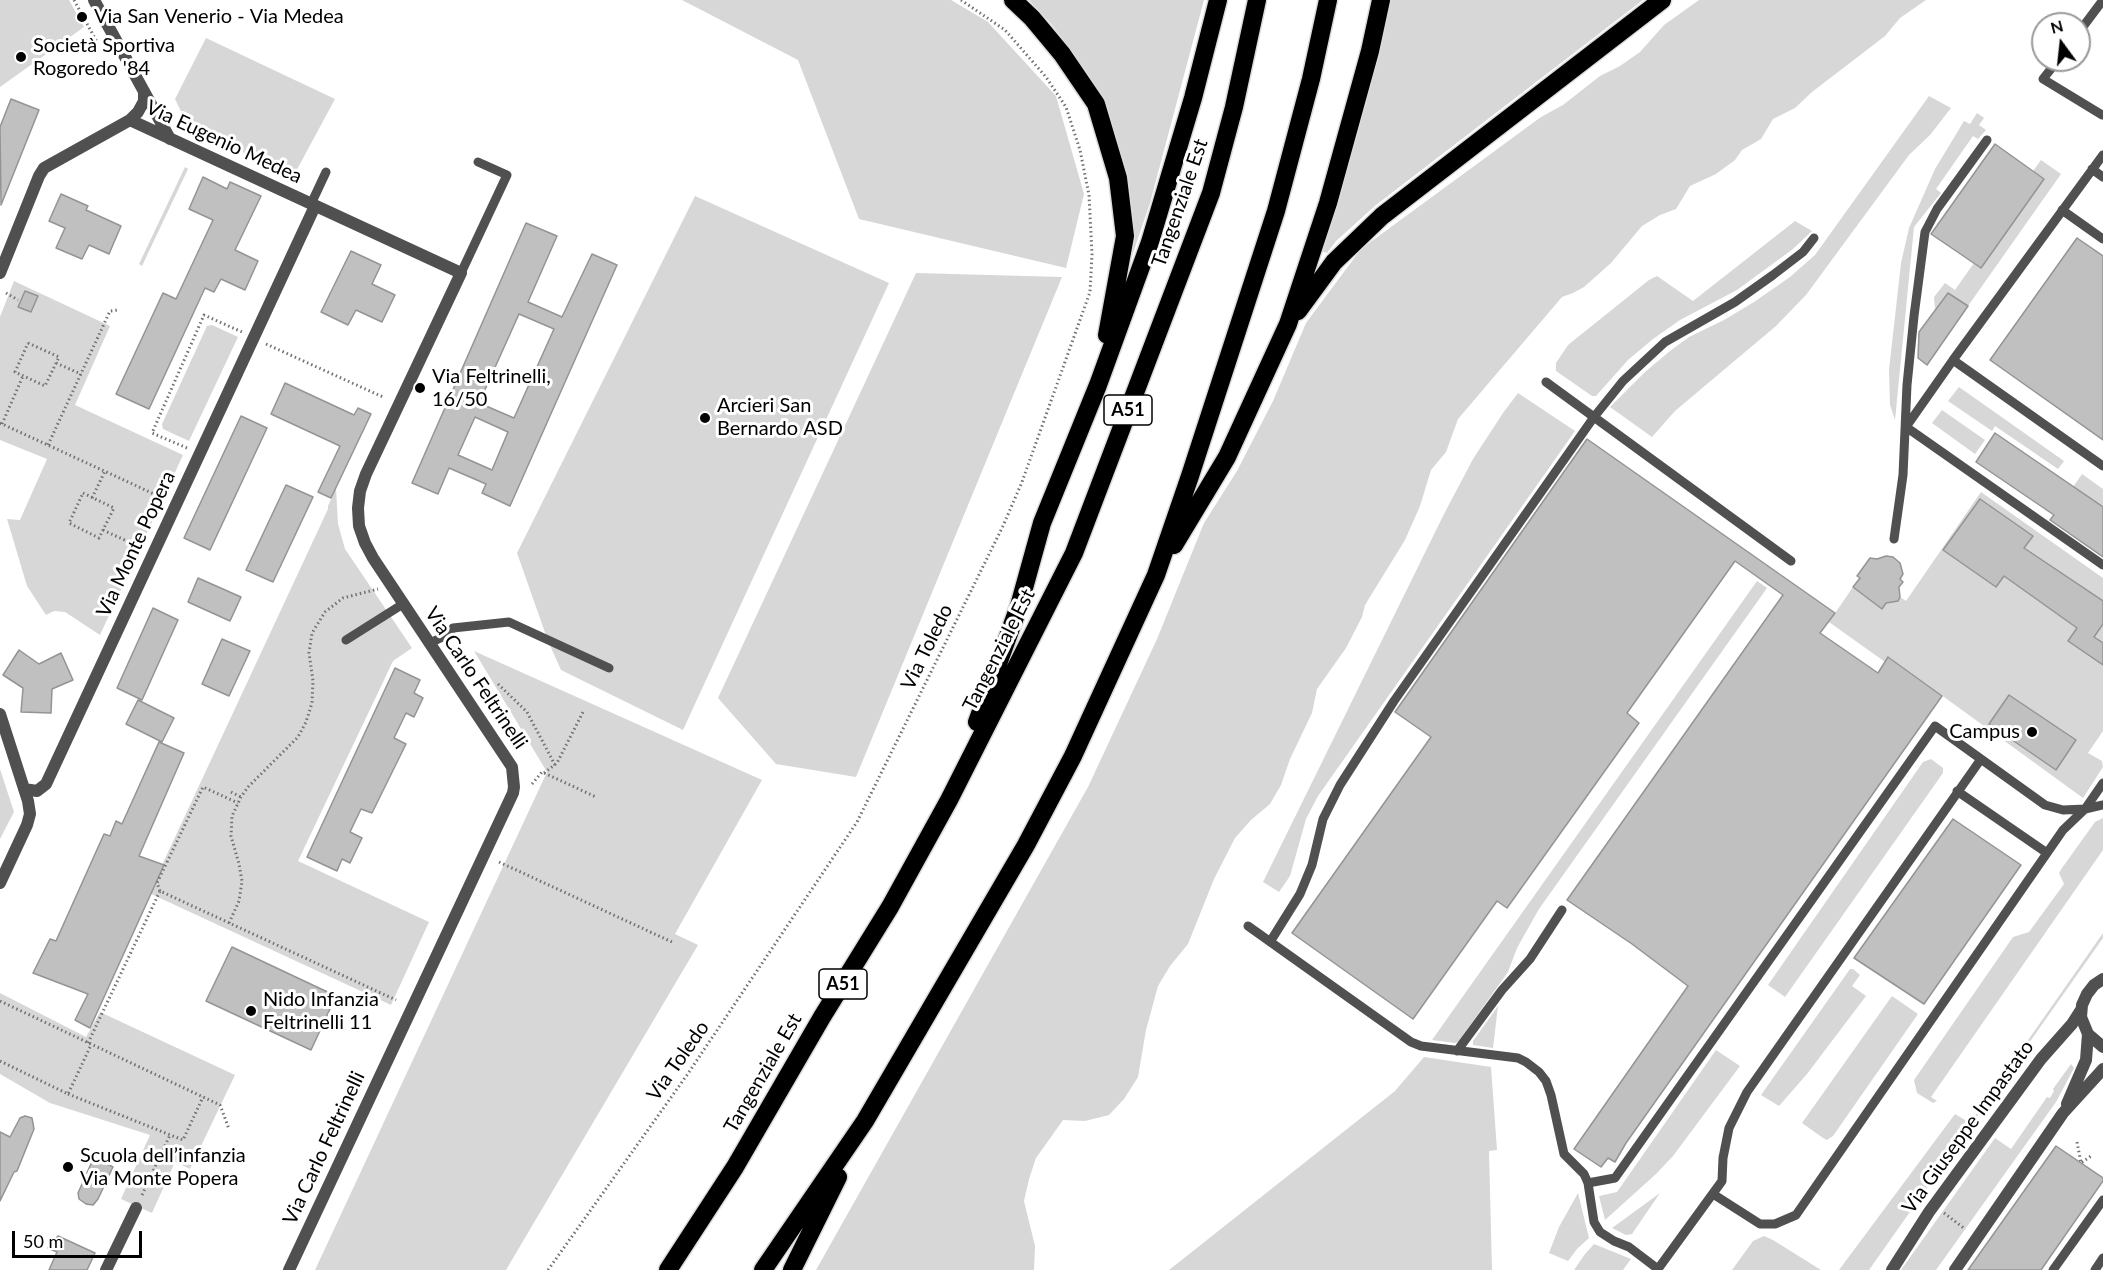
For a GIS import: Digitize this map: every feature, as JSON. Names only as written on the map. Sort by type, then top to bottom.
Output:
[{"type":"highway","points":[[1013,0],[1032,18],[1062,54],[1096,104],[1118,178],[1125,236],[1098,385]]},
{"type":"highway","points":[[949,800],[1019,606],[1042,523],[1098,385],[1150,242],[1193,98],[1218,0]]},
{"type":"highway","name":"Tangenziale Est","points":[[668,1270],[735,1167],[822,1017],[890,907],[949,800],[1074,553],[1210,193],[1234,107],[1257,0]]},
{"type":"highway","points":[[792,1270],[866,1121],[1026,845],[1073,756],[1156,575],[1276,211],[1311,79],[1328,0]]},
{"type":"highway","points":[[1156,575],[1227,457],[1288,324],[1328,203],[1370,51],[1381,0]]},
{"type":"highway","points":[[1288,324],[1334,262],[1382,216],[1662,0]]},
{"type":"highway","points":[[1629,26],[1672,0]]},
{"type":"highway","points":[[763,1270],[866,1121]]},
{"type":"street","points":[[94,0],[170,139]]},
{"type":"street","points":[[130,120],[144,101],[144,91]]},
{"type":"street","name":"Via Eugenio Medea","points":[[0,273],[44,168],[130,120],[461,273]]},
{"type":"street","name":"Via Monte Popera","points":[[24,789],[38,791],[46,784],[313,205]]},
{"type":"street","name":"Via Carlo Feltrinelli","points":[[289,1270],[513,793],[512,767],[403,604],[365,543],[359,526],[360,491],[366,474],[461,273]]},
{"type":"street","points":[[0,714],[29,805],[29,821],[0,884]]},
{"type":"street","name":"Via Giuseppe Impastato","points":[[1892,1270],[1929,1212],[2021,1086],[2049,1049],[2072,1024],[2081,1010],[2086,994],[2103,979]]},
{"type":"street","points":[[2081,1010],[2082,1023],[2088,1034],[2103,1047]]},
{"type":"street","points":[[2063,1113],[2086,1060],[2088,1034]]},
{"type":"street","points":[[1955,1270],[2063,1113],[2103,1069]]},
{"type":"street","points":[[106,1270],[136,1208]]},
{"type":"lane","points":[[2091,16],[2103,0]]},
{"type":"lane","points":[[2049,72],[2043,79],[2103,115]]},
{"type":"lane","points":[[1894,539],[1903,475],[1907,385],[1914,316],[1926,232],[1937,209],[1987,140]]},
{"type":"lane","points":[[1906,427],[2103,155]]},
{"type":"lane","name":"Via Carlo Feltrinelli","points":[[461,273],[507,175],[478,162]]},
{"type":"lane","points":[[2092,170],[2103,177]]},
{"type":"lane","points":[[313,205],[326,172]]},
{"type":"lane","points":[[2062,210],[2103,239]]},
{"type":"lane","points":[[1270,942],[1300,894],[1312,865],[1323,819],[1340,785],[1394,701],[1594,417],[1623,381],[1665,342],[1735,302],[1803,252],[1814,238]]},
{"type":"lane","points":[[1953,360],[2103,466]]},
{"type":"lane","points":[[1546,382],[1791,561]]},
{"type":"lane","points":[[1906,427],[2103,565]]},
{"type":"lane","points":[[346,640],[403,604]]},
{"type":"lane","points":[[430,643],[449,634],[453,628],[509,622],[609,668]]},
{"type":"lane","points":[[1588,1183],[1615,1178],[1935,726],[2045,805],[2062,810],[2103,805]]},
{"type":"lane","points":[[1248,926],[1411,1042],[1421,1046],[1518,1058],[1539,1072],[1546,1081],[1551,1095],[1564,1154],[1584,1174],[1588,1183],[1594,1222],[1600,1232],[1614,1241],[1629,1246],[1658,1269],[1722,1181],[1723,1158],[1729,1128],[1747,1092],[1981,759]]},
{"type":"lane","points":[[1713,1194],[1760,1224],[1775,1224],[1797,1215],[2063,830],[2085,809],[2103,783]]},
{"type":"lane","points":[[1958,791],[2047,853]]},
{"type":"lane","points":[[1457,1051],[1502,990],[1530,959],[1562,910]]},
{"type":"lane","points":[[2053,1270],[2103,1200]]},
{"type":"lane","points":[[2095,1270],[2103,1258]]},
{"type":"path","points":[[74,0],[97,42]]},
{"type":"path","name":"Via Toledo","points":[[548,1270],[687,1075],[857,822],[1003,526],[1022,482],[1090,292],[1092,254],[1089,195],[1080,150],[1066,107],[1046,76],[1005,30],[961,0]]},
{"type":"path","points":[[6,293],[18,300]]},
{"type":"path","points":[[48,445],[110,311],[118,310]]},
{"type":"path","points":[[189,449],[152,433],[204,315],[244,332]]},
{"type":"path","points":[[28,343],[59,357],[45,386],[23,376],[15,372],[28,343]]},
{"type":"path","points":[[266,344],[383,397]]},
{"type":"path","points":[[56,363],[81,374]]},
{"type":"path","points":[[23,376],[1,423],[166,499]]},
{"type":"path","points":[[92,498],[105,471]]},
{"type":"path","points":[[83,493],[114,508],[103,530],[99,538],[69,523],[83,493]]},
{"type":"path","points":[[103,530],[144,548]]},
{"type":"path","points":[[229,923],[241,891],[241,873],[231,836],[232,816],[241,797],[260,773],[298,737],[306,722],[312,703],[310,643],[317,623],[325,612],[343,598],[378,590]]},
{"type":"path","points":[[498,684],[527,712],[555,765]]},
{"type":"path","points":[[544,774],[555,765],[584,710]]},
{"type":"path","points":[[532,784],[542,772],[596,797]]},
{"type":"path","points":[[238,802],[203,786],[157,883],[160,891],[396,1000]]},
{"type":"path","points":[[231,792],[241,797]]},
{"type":"path","points":[[499,862],[672,942]]},
{"type":"path","points":[[68,1094],[160,891]]},
{"type":"path","points":[[0,1001],[220,1105],[229,1129]]},
{"type":"path","points":[[0,1061],[68,1094],[183,1140],[203,1097]]},
{"type":"path","points":[[136,1208],[170,1135]]},
{"type":"path","points":[[2077,1142],[2081,1162],[2091,1156]]},
{"type":"path","points":[[1942,1212],[1967,1230]]},
{"type":"shaded area","name":"Società Sportiva Rogoredo '84","points":[[0,0],[69,0],[84,27],[0,87]]},
{"type":"shaded area","points":[[682,0],[951,0],[988,22],[1056,96],[1084,194],[1066,268],[859,219],[798,60]]},
{"type":"shaded area","points":[[1029,0],[1204,0],[1150,203],[1127,271],[1129,226],[1085,72],[1053,26]]},
{"type":"shaded area","points":[[1389,0],[1643,0],[1376,205],[1336,241],[1327,253],[1321,251]]},
{"type":"shaded area","points":[[1699,0],[1926,0],[1900,18],[1885,36],[1812,92],[1795,108],[1773,119],[1761,139],[1742,150],[1735,160],[1716,174],[1690,186],[1676,209],[1642,226],[1611,263],[1584,287],[1562,297],[1458,419],[1446,452],[1431,470],[1420,506],[1405,540],[1365,605],[1362,617],[1346,648],[1317,689],[1312,713],[1290,759],[1281,785],[1270,804],[1235,838],[1214,879],[1188,944],[1170,966],[1158,986],[1146,1030],[1138,1077],[1124,1099],[1109,1115],[1085,1121],[1063,1120],[1036,1158],[1024,1201],[1035,1246],[1034,1270],[816,1270],[1088,787],[1157,639],[1204,523],[1237,471],[1273,401],[1306,323],[1361,249],[1541,117],[1563,105],[1600,76],[1640,52],[1664,25]]},
{"type":"shaded area","points":[[206,38],[335,99],[294,175],[189,128],[175,99]]},
{"type":"shaded area","points":[[1929,96],[1951,108],[1930,135],[1909,155],[1806,295],[1776,326],[1675,411],[1652,437],[1610,407],[1670,351],[1689,337],[1754,302],[1790,277],[1815,255]]},
{"type":"shaded area","points":[[1977,113],[1984,118],[1979,125],[1986,130],[1978,139],[1973,136],[1936,189],[1941,193],[1914,227],[1895,420],[1890,405],[1889,370],[1901,263],[1909,228],[1935,169],[1964,121],[1970,124]]},
{"type":"shaded area","points":[[2041,160],[2061,174],[1968,306],[1948,293],[1935,309],[1934,297],[1945,283],[1955,290],[1974,263],[1981,268]]},
{"type":"shaded area","points":[[185,167],[188,169],[142,266],[139,264]]},
{"type":"shaded area","name":"Arcieri San Bernardo ASD","points":[[695,196],[889,283],[683,730],[561,670],[548,641],[517,553]]},
{"type":"shaded area","points":[[1795,221],[1812,231],[1793,249],[1737,290],[1680,320],[1653,339],[1628,360],[1596,396],[1592,396],[1556,371],[1556,363],[1568,345],[1649,280],[1657,276],[1693,301]]},
{"type":"shaded area","points":[[916,273],[1062,277],[856,777],[776,764],[718,698]]},
{"type":"shaded area","points":[[14,281],[110,326],[75,405],[183,455],[100,635],[65,612],[54,611],[46,615],[27,586],[7,519],[20,520],[47,459],[0,440],[0,317]]},
{"type":"shaded area","points":[[212,325],[238,337],[189,441],[163,429],[162,424],[207,326]]},
{"type":"shaded area","points":[[1959,387],[2064,461],[2058,469],[1995,426],[1992,431],[1948,401]]},
{"type":"shaded area","points":[[1518,393],[1575,431],[1318,796],[1306,819],[1290,876],[1279,892],[1263,882],[1444,514],[1473,459]]},
{"type":"shaded area","points":[[1942,410],[1985,440],[1975,454],[1932,423]]},
{"type":"shaded area","points":[[2082,474],[2103,489],[2103,507],[2073,487]]},
{"type":"shaded area","points":[[336,488],[338,524],[345,549],[412,648],[393,661],[298,861],[429,922],[391,1005],[149,893]]},
{"type":"shaded area","points":[[1981,492],[2103,578],[2103,731],[2088,753],[2102,761],[2103,767],[2083,798],[1889,657],[1885,662],[1829,622],[1853,587],[1882,609],[1886,603],[1897,601],[1900,597],[1906,601]]},
{"type":"shaded area","points":[[1757,581],[1767,588],[1539,909],[1517,948],[1508,972],[1458,1042],[1432,1040]]},
{"type":"shaded area","points":[[474,651],[762,780],[675,934],[698,945],[506,1270],[315,1270],[547,772]]},
{"type":"shaded area","points":[[1931,759],[1943,768],[1943,773],[1785,997],[1768,985],[1923,762]]},
{"type":"shaded area","points":[[0,769],[14,812],[0,839]]},
{"type":"shaded area","points":[[2103,818],[2103,850],[1931,1097],[1937,1101],[1933,1103],[1917,1093],[1914,1080],[2013,937],[2029,932],[2064,884],[2059,873],[2095,822]]},
{"type":"shaded area","points":[[2103,933],[2103,938],[1869,1270],[1839,1270],[1955,1114],[1970,1123]]},
{"type":"shaded area","points":[[1850,969],[1860,975],[1852,986],[1866,996],[1807,1074],[1779,1106],[1761,1095]]},
{"type":"shaded area","points":[[0,993],[86,1037],[100,1012],[235,1075],[190,1169],[175,1162],[152,1213],[121,1199],[150,1135],[50,1103],[0,1074]]},
{"type":"shaded area","points":[[1892,996],[1918,1014],[1833,1136],[1827,1140],[1802,1123]]},
{"type":"shaded area","points":[[1498,1006],[1493,1048],[1473,1045],[1473,1041]]},
{"type":"shaded area","points":[[1716,1050],[1740,1066],[1673,1156],[1605,1220],[1599,1196],[1617,1192]]},
{"type":"shaded area","points":[[1424,1057],[1491,1067],[1497,1150],[1489,1151],[1492,1270],[1169,1270],[1395,1091]]},
{"type":"shaded area","points":[[2071,1064],[2074,1068],[2056,1102],[1936,1270],[1901,1270],[1995,1138],[2011,1149],[2047,1097],[2050,1098],[2053,1089]]},
{"type":"shaded area","points":[[1578,1193],[1589,1238],[1568,1261],[1549,1253],[1559,1227]]},
{"type":"shaded area","points":[[1660,1193],[1632,1234],[1626,1235],[1612,1228]]},
{"type":"shaded area","points":[[1764,1236],[1821,1270],[1732,1270],[1753,1241]]},
{"type":"shaded area","points":[[1594,1244],[1631,1259],[1623,1270],[1574,1270]]},
{"type":"building","points":[[11,99],[39,110],[1,205],[0,127]]},
{"type":"building","points":[[1995,144],[2044,179],[1981,268],[1931,234]]},
{"type":"building","points":[[203,177],[227,189],[230,182],[261,196],[235,250],[258,261],[245,290],[221,279],[214,292],[205,288],[149,409],[116,394],[163,293],[176,299],[213,220],[189,209]]},
{"type":"building","points":[[61,194],[88,206],[86,210],[121,226],[109,254],[89,245],[82,259],[56,248],[65,228],[49,221]]},
{"type":"building","points":[[526,223],[557,236],[528,302],[562,317],[592,254],[617,265],[510,506],[482,493],[486,484],[449,468],[438,494],[412,483]],"holes":[[[519,314],[554,329],[514,418],[479,403]],[[475,417],[508,432],[492,470],[458,455]]]},
{"type":"building","points":[[2077,238],[2103,256],[2103,440],[1990,360]]},
{"type":"building","points":[[351,251],[381,265],[372,284],[395,295],[382,322],[356,310],[348,325],[321,312]]},
{"type":"building","points":[[25,291],[38,296],[31,312],[18,307]]},
{"type":"building","points":[[1948,293],[1968,306],[1927,365],[1918,358],[1919,332]]},
{"type":"building","points":[[285,383],[354,415],[358,408],[371,414],[331,498],[318,492],[340,446],[271,414]]},
{"type":"building","points":[[241,416],[267,428],[210,550],[184,538]]},
{"type":"building","points":[[1995,433],[2103,507],[2103,557],[2050,520],[2054,515],[1976,462]]},
{"type":"building","points":[[1587,439],[1835,613],[1820,633],[1878,673],[1888,657],[1942,696],[1626,1143],[1615,1162],[1608,1158],[1601,1167],[1574,1149],[1688,986],[1567,900],[1783,595],[1735,561],[1627,713],[1639,723],[1507,908],[1497,901],[1413,1019],[1292,933],[1431,737],[1395,712]]},
{"type":"building","points":[[286,485],[313,497],[273,582],[246,570]]},
{"type":"building","points":[[1980,499],[2033,536],[2024,548],[2103,601],[2103,624],[2094,637],[2103,643],[2103,665],[2068,641],[2077,628],[2004,576],[1996,587],[1943,550]]},
{"type":"building","points":[[1886,556],[1893,557],[1900,563],[1903,574],[1900,579],[1903,582],[1899,587],[1898,601],[1886,603],[1882,609],[1853,587],[1860,578],[1857,576],[1870,558],[1877,559]]},
{"type":"building","points":[[198,578],[241,597],[230,621],[188,602]]},
{"type":"building","points":[[153,608],[178,620],[142,700],[117,688]]},
{"type":"building","points":[[222,639],[250,651],[229,696],[202,684]]},
{"type":"building","points":[[19,650],[39,664],[61,653],[73,680],[52,689],[51,713],[21,712],[23,688],[3,675]]},
{"type":"building","points":[[395,668],[420,680],[414,693],[423,698],[414,717],[406,713],[394,738],[406,744],[372,813],[361,809],[350,832],[362,838],[350,863],[342,859],[337,871],[307,857]]},
{"type":"building","name":"Campus","points":[[2009,695],[2076,740],[2056,770],[1989,724]]},
{"type":"building","points":[[138,700],[174,718],[162,742],[126,724]]},
{"type":"building","points":[[159,742],[184,753],[139,856],[164,865],[90,1028],[75,1020],[88,994],[33,973],[50,939],[56,941],[104,834],[110,836],[116,821],[122,824]]},
{"type":"building","points":[[1953,819],[2021,865],[1924,1004],[1854,958]]},
{"type":"building","points":[[232,947],[336,996],[311,1050],[206,1001]]},
{"type":"building","points":[[25,1116],[32,1118],[34,1129],[17,1171],[14,1172],[0,1201],[0,1132],[10,1137],[20,1118]]},
{"type":"building","points":[[2056,1146],[2103,1178],[2103,1181],[2041,1270],[1968,1270]]},
{"type":"building","points":[[94,1157],[113,1167],[93,1205],[86,1204],[79,1199],[78,1193]]},
{"type":"building","points":[[58,1236],[95,1253],[87,1270],[49,1270],[57,1252],[48,1248]]},
{"type":"place","name":"Via San Venerio - Via Medea","points":[[82,17]]},
{"type":"place","name":"Società Sportiva Rogoredo '84","points":[[21,57]]},
{"type":"place","name":"Via Feltrinelli, 16/50","points":[[420,388]]},
{"type":"place","name":"Arcieri San Bernardo ASD","points":[[705,418]]},
{"type":"place","name":"Campus","points":[[2032,732]]},
{"type":"place","name":"Nido Infanzia Feltrinelli 11","points":[[251,1011]]},
{"type":"place","name":"Scuola dell’infanzia Via Monte Popera","points":[[68,1167]]}]
